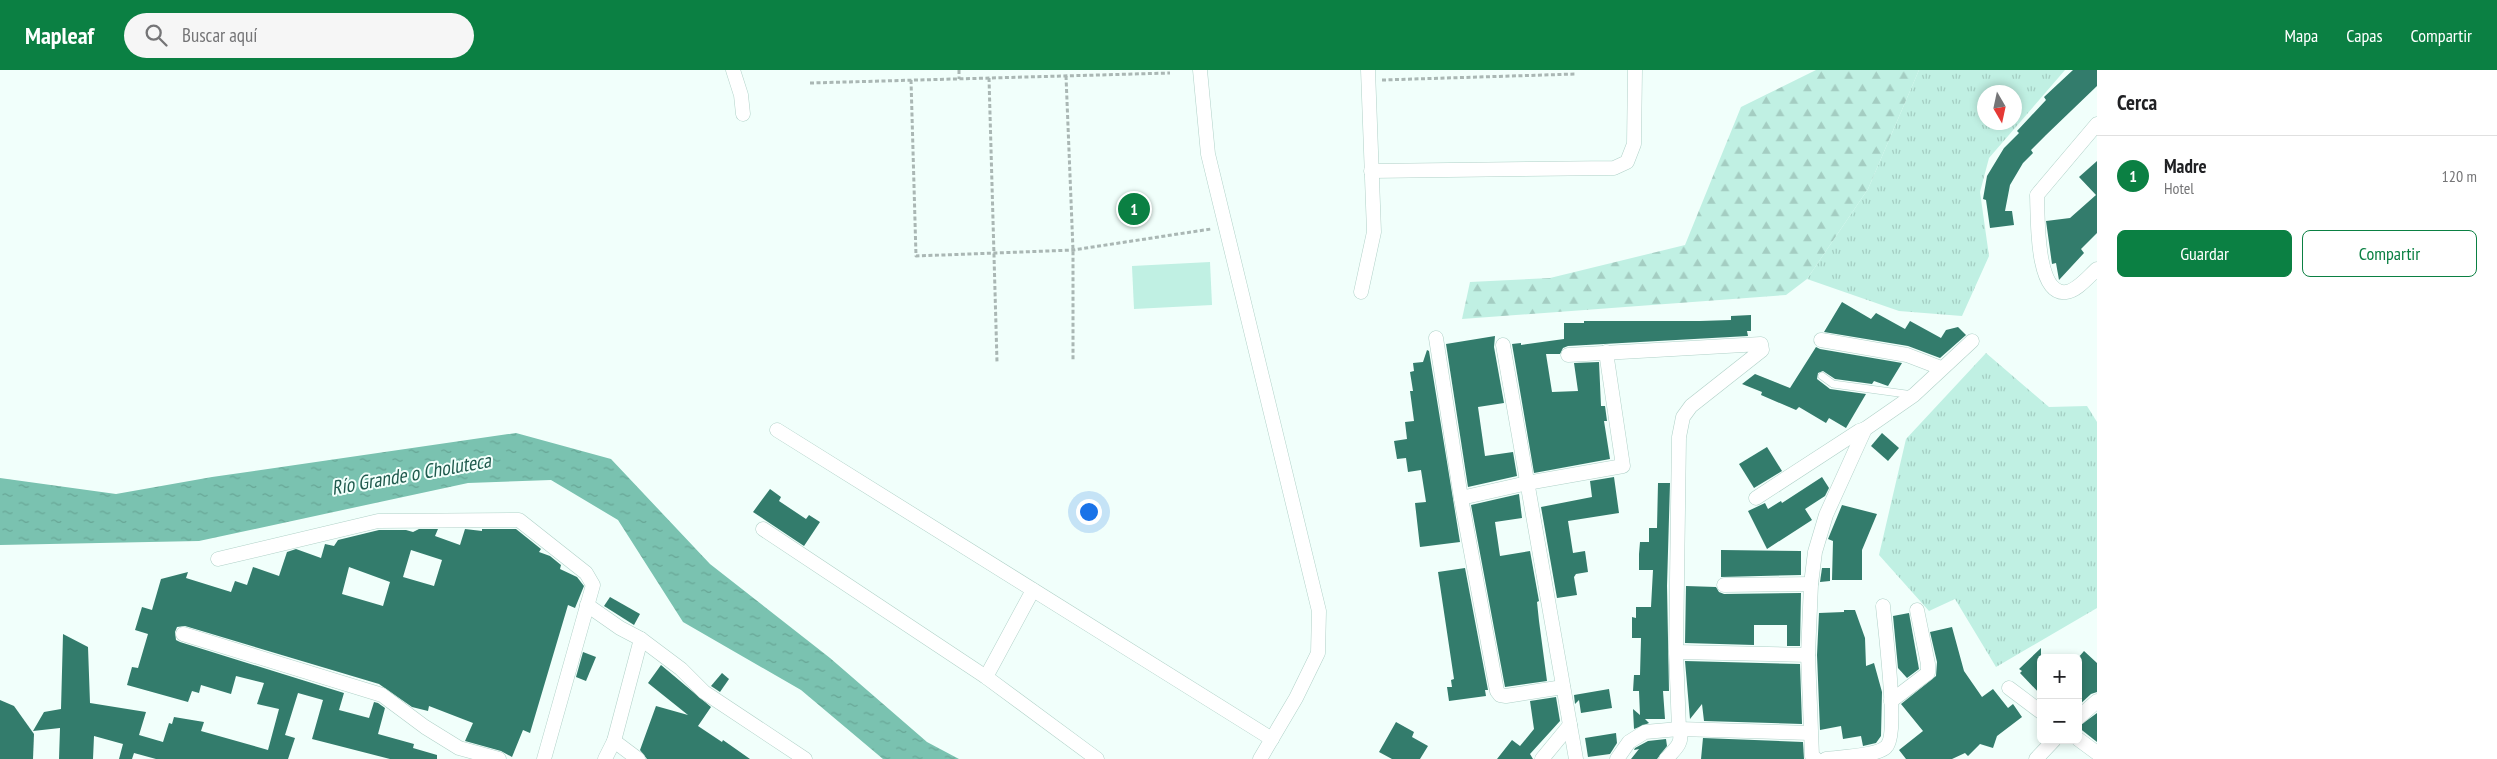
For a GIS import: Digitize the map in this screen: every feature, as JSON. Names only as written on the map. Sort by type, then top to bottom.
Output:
[{"type":"street","points":[[733,70],[741,95],[743,114]]},
{"type":"street","points":[[1200,70],[1208,154],[1224,227],[1319,611],[1318,653],[1296,698],[1260,759]]},
{"type":"street","points":[[1371,172],[1614,168],[1627,162],[1634,144],[1635,70]]},
{"type":"street","points":[[1361,292],[1374,232],[1368,75]]},
{"type":"street","points":[[2097,124],[2037,195],[2041,258],[2049,284],[2057,291],[2066,292],[2075,288],[2097,269]]},
{"type":"street","points":[[1436,338],[1461,498],[1497,691],[1500,695],[1506,696],[1563,687]]},
{"type":"street","points":[[1821,340],[1907,355],[1941,368]]},
{"type":"street","points":[[1756,498],[1858,431],[1865,429],[1914,395],[1972,341]]},
{"type":"street","points":[[1568,355],[1688,349],[1752,342],[1761,344],[1762,350],[1692,406],[1683,418],[1679,436],[1676,652],[1679,729],[1682,737],[1680,744],[1666,759]]},
{"type":"street","points":[[1503,344],[1576,759]]},
{"type":"street","points":[[1461,498],[1527,483],[1623,466],[1606,352]]},
{"type":"street","points":[[1816,759],[1812,756],[1810,733],[1808,655],[1811,584],[1815,552],[1826,515],[1865,429]]},
{"type":"street","points":[[777,430],[1272,739]]},
{"type":"street","points":[[218,559],[378,521],[519,520],[586,573],[593,585],[544,759]]},
{"type":"street","points":[[763,529],[986,677],[1097,759]]},
{"type":"street","points":[[1724,584],[1811,584]]},
{"type":"street","points":[[986,677],[1033,590]]},
{"type":"street","points":[[587,605],[620,628],[641,639],[681,669],[704,692],[805,759]]},
{"type":"street","points":[[1826,759],[1879,752],[1887,747],[1892,730],[1883,606]]},
{"type":"street","points":[[1891,701],[1928,673],[1928,664],[1917,610]]},
{"type":"street","points":[[184,634],[382,695],[425,727],[459,748],[499,759]]},
{"type":"street","points":[[605,759],[614,741],[641,639]]},
{"type":"street","points":[[1676,652],[1808,655]]},
{"type":"street","points":[[2008,688],[2037,709]]},
{"type":"street","points":[[2082,714],[2097,701]]},
{"type":"street","points":[[1542,759],[1570,725]]},
{"type":"street","points":[[1617,759],[1629,742],[1645,732],[1679,729],[1810,733]]},
{"type":"street","points":[[614,741],[638,759]]},
{"type":"street","points":[[2082,742],[2097,753]]},
{"type":"street","points":[[2036,759],[2050,744]]},
{"type":"lane","points":[[1822,376],[1833,384],[1914,395]]},
{"type":"path","points":[[959,70],[959,79]]},
{"type":"path","points":[[810,83],[1170,74]]},
{"type":"path","points":[[1368,75],[1576,74]]},
{"type":"path","points":[[1066,76],[1073,250],[1073,361]]},
{"type":"path","points":[[989,78],[997,362]]},
{"type":"path","points":[[910,80],[916,256],[1073,250],[1224,227]]},
{"type":"green space","points":[[1816,70],[1919,70],[1868,189],[1807,279],[1786,295],[1462,319],[1470,282],[1550,278],[1685,245],[1741,107]]},
{"type":"green space","points":[[1919,70],[2065,70],[2022,120],[2022,85],[1977,85],[1977,130],[2013,130],[1989,158],[1980,192],[1989,256],[1962,316],[1899,311],[1807,279],[1868,189]]},
{"type":"green space","points":[[1210,262],[1212,305],[1134,309],[1132,266]]},
{"type":"green space","points":[[1986,353],[2049,407],[2087,406],[2097,422],[2097,608],[1996,667],[1955,599],[1929,611],[1879,555],[1906,439]]},
{"type":"water","name":"Río Grande o Choluteca","points":[[516,433],[611,459],[710,564],[830,658],[927,742],[959,759],[883,759],[801,690],[683,622],[618,520],[551,480],[468,483],[199,541],[0,545],[0,478],[116,494],[212,477]]},
{"type":"building","points":[[2073,70],[2097,70],[2097,86],[2031,150],[2033,153],[2023,163],[2010,185],[2005,211],[2012,211],[2014,225],[1990,228],[1986,200],[1983,199],[1987,176],[2004,148],[2019,133],[2017,131],[2022,130],[2022,126],[2046,100],[2044,97]]},
{"type":"building","points":[[2097,161],[2097,233],[2081,249],[2084,253],[2059,280],[2056,263],[2052,264],[2046,221],[2070,218],[2096,195],[2079,177]]},
{"type":"building","points":[[1842,302],[1871,319],[1876,313],[1905,329],[1910,321],[1941,338],[1946,330],[1958,327],[1966,335],[1940,358],[1908,346],[1824,332]]},
{"type":"building","points":[[1751,315],[1751,331],[1747,331],[1748,336],[1568,346],[1563,348],[1560,354],[1546,354],[1552,392],[1578,391],[1574,363],[1599,362],[1601,406],[1605,406],[1607,421],[1604,421],[1610,459],[1534,473],[1512,344],[1521,343],[1521,345],[1564,339],[1564,323],[1584,323],[1584,321],[1731,320],[1731,316]]},
{"type":"building","points":[[1495,336],[1494,347],[1504,403],[1478,407],[1485,456],[1513,452],[1517,476],[1468,487],[1446,344]]},
{"type":"building","points":[[1816,347],[1902,363],[1888,386],[1874,381],[1872,384],[1835,379],[1823,371],[1818,373],[1817,379],[1830,389],[1866,394],[1846,428],[1829,418],[1826,423],[1799,407],[1796,410],[1761,395],[1762,392],[1742,384],[1755,374],[1790,388]]},
{"type":"building","points":[[1427,350],[1429,351],[1460,542],[1420,547],[1415,503],[1426,502],[1421,470],[1408,472],[1406,458],[1397,459],[1394,441],[1407,439],[1405,422],[1414,421],[1410,391],[1413,391],[1410,372],[1414,371],[1413,363],[1423,362]]},
{"type":"building","points":[[1882,433],[1899,448],[1888,461],[1871,446]]},
{"type":"building","points":[[1767,447],[1782,471],[1754,488],[1739,464]]},
{"type":"building","points":[[1614,477],[1619,513],[1568,521],[1573,553],[1585,551],[1588,572],[1576,574],[1574,577],[1577,595],[1557,598],[1541,507],[1592,497],[1590,481]]},
{"type":"building","points":[[1822,477],[1829,488],[1825,496],[1805,509],[1812,520],[1767,549],[1748,511],[1765,503],[1768,509],[1781,501],[1782,503]]},
{"type":"building","points":[[1658,483],[1670,483],[1667,586],[1669,691],[1663,691],[1665,719],[1645,719],[1649,723],[1634,729],[1633,709],[1640,715],[1639,691],[1633,691],[1634,675],[1640,675],[1641,638],[1632,638],[1632,617],[1636,618],[1636,607],[1651,607],[1653,570],[1639,570],[1639,554],[1640,542],[1649,542],[1649,528],[1657,528]]},
{"type":"building","points":[[770,489],[781,497],[779,501],[806,519],[809,515],[820,522],[804,546],[753,512]]},
{"type":"building","points":[[1519,494],[1522,518],[1495,522],[1500,556],[1530,551],[1539,601],[1537,602],[1547,681],[1505,687],[1471,505]]},
{"type":"building","points":[[1842,505],[1877,514],[1862,550],[1862,580],[1832,580],[1833,541],[1828,539]]},
{"type":"building","points":[[419,529],[438,529],[435,536],[460,545],[465,529],[482,531],[482,529],[516,529],[541,549],[539,552],[550,556],[561,565],[560,569],[577,577],[584,586],[575,608],[568,605],[530,733],[523,730],[512,757],[501,751],[465,741],[473,723],[429,706],[428,711],[412,707],[379,684],[185,626],[177,627],[175,632],[176,640],[180,642],[344,693],[339,710],[369,718],[374,702],[378,703],[385,708],[378,734],[414,744],[413,748],[437,755],[437,759],[390,759],[312,739],[323,700],[298,693],[285,735],[295,738],[288,759],[156,759],[134,753],[132,759],[119,759],[123,744],[94,736],[93,759],[59,759],[60,728],[33,731],[44,712],[61,709],[63,634],[88,647],[90,703],[146,712],[139,735],[163,742],[169,723],[172,724],[174,717],[204,722],[201,731],[268,750],[279,709],[257,704],[264,683],[236,676],[231,694],[201,685],[199,693],[192,691],[188,702],[127,685],[132,667],[138,668],[148,634],[135,630],[142,607],[152,610],[161,579],[188,572],[186,578],[231,592],[235,581],[247,585],[253,567],[279,576],[287,552],[296,549],[321,558],[325,544],[334,546],[338,540],[379,530],[406,530],[413,532]],"holes":[[[411,550],[442,560],[434,586],[403,577]],[[349,567],[390,582],[383,606],[342,594]]]},
{"type":"building","points":[[1721,550],[1801,551],[1801,575],[1721,577]]},
{"type":"building","points":[[1465,568],[1488,690],[1485,690],[1486,696],[1449,701],[1447,687],[1452,687],[1451,680],[1454,679],[1438,572]]},
{"type":"building","points":[[1822,568],[1830,568],[1830,581],[1820,582]]},
{"type":"building","points":[[1686,586],[1716,587],[1719,592],[1724,594],[1801,593],[1800,646],[1787,646],[1787,625],[1754,625],[1754,645],[1685,643]]},
{"type":"building","points":[[610,597],[640,614],[634,625],[604,606]]},
{"type":"building","points":[[1844,610],[1855,610],[1865,638],[1866,666],[1874,663],[1882,692],[1881,736],[1876,743],[1863,746],[1861,736],[1843,739],[1841,726],[1820,730],[1817,655],[1819,613],[1844,612]]},
{"type":"building","points":[[1909,613],[1919,669],[1907,678],[1898,668],[1893,616]]},
{"type":"building","points":[[1952,627],[1964,671],[1982,697],[1993,689],[2008,708],[2013,704],[2022,717],[1997,736],[1993,748],[1980,744],[1968,756],[1965,753],[1952,759],[1906,759],[1899,750],[1923,731],[1901,704],[1936,676],[1937,662],[1930,632]]},
{"type":"building","points":[[2041,648],[2041,654],[2037,654],[2037,691],[2020,673],[2022,671],[2019,669]]},
{"type":"building","points":[[2084,651],[2097,663],[2097,692],[2091,694],[2082,702],[2082,654]]},
{"type":"building","points":[[583,652],[596,657],[586,681],[576,677]]},
{"type":"building","points":[[1685,661],[1800,664],[1802,724],[1704,721],[1702,704],[1690,719]]},
{"type":"building","points":[[661,665],[711,707],[698,726],[722,742],[723,740],[750,759],[647,759],[640,750],[656,706],[688,715],[648,683]]},
{"type":"building","points":[[722,673],[729,679],[720,692],[711,686]]},
{"type":"building","points":[[1609,689],[1612,708],[1581,713],[1579,700],[1575,704],[1574,695]]},
{"type":"building","points":[[1556,697],[1560,721],[1530,754],[1533,759],[1497,759],[1512,740],[1520,746],[1534,729],[1530,701]]},
{"type":"building","points":[[0,700],[14,706],[34,734],[33,759],[0,759]]},
{"type":"building","points":[[2097,713],[2097,742],[2082,730],[2082,724]]},
{"type":"building","points":[[1396,722],[1414,732],[1412,737],[1428,746],[1420,759],[1392,759],[1379,752]]},
{"type":"building","points":[[1616,733],[1617,743],[1610,754],[1588,757],[1585,738]]},
{"type":"building","points":[[1703,738],[1803,742],[1804,759],[1701,759]]},
{"type":"building","points":[[1666,739],[1667,746],[1657,759],[1631,759],[1639,749],[1634,750],[1635,748],[1648,741]]},
{"type":"place","name":"Madre","points":[[1134,209]]}]
